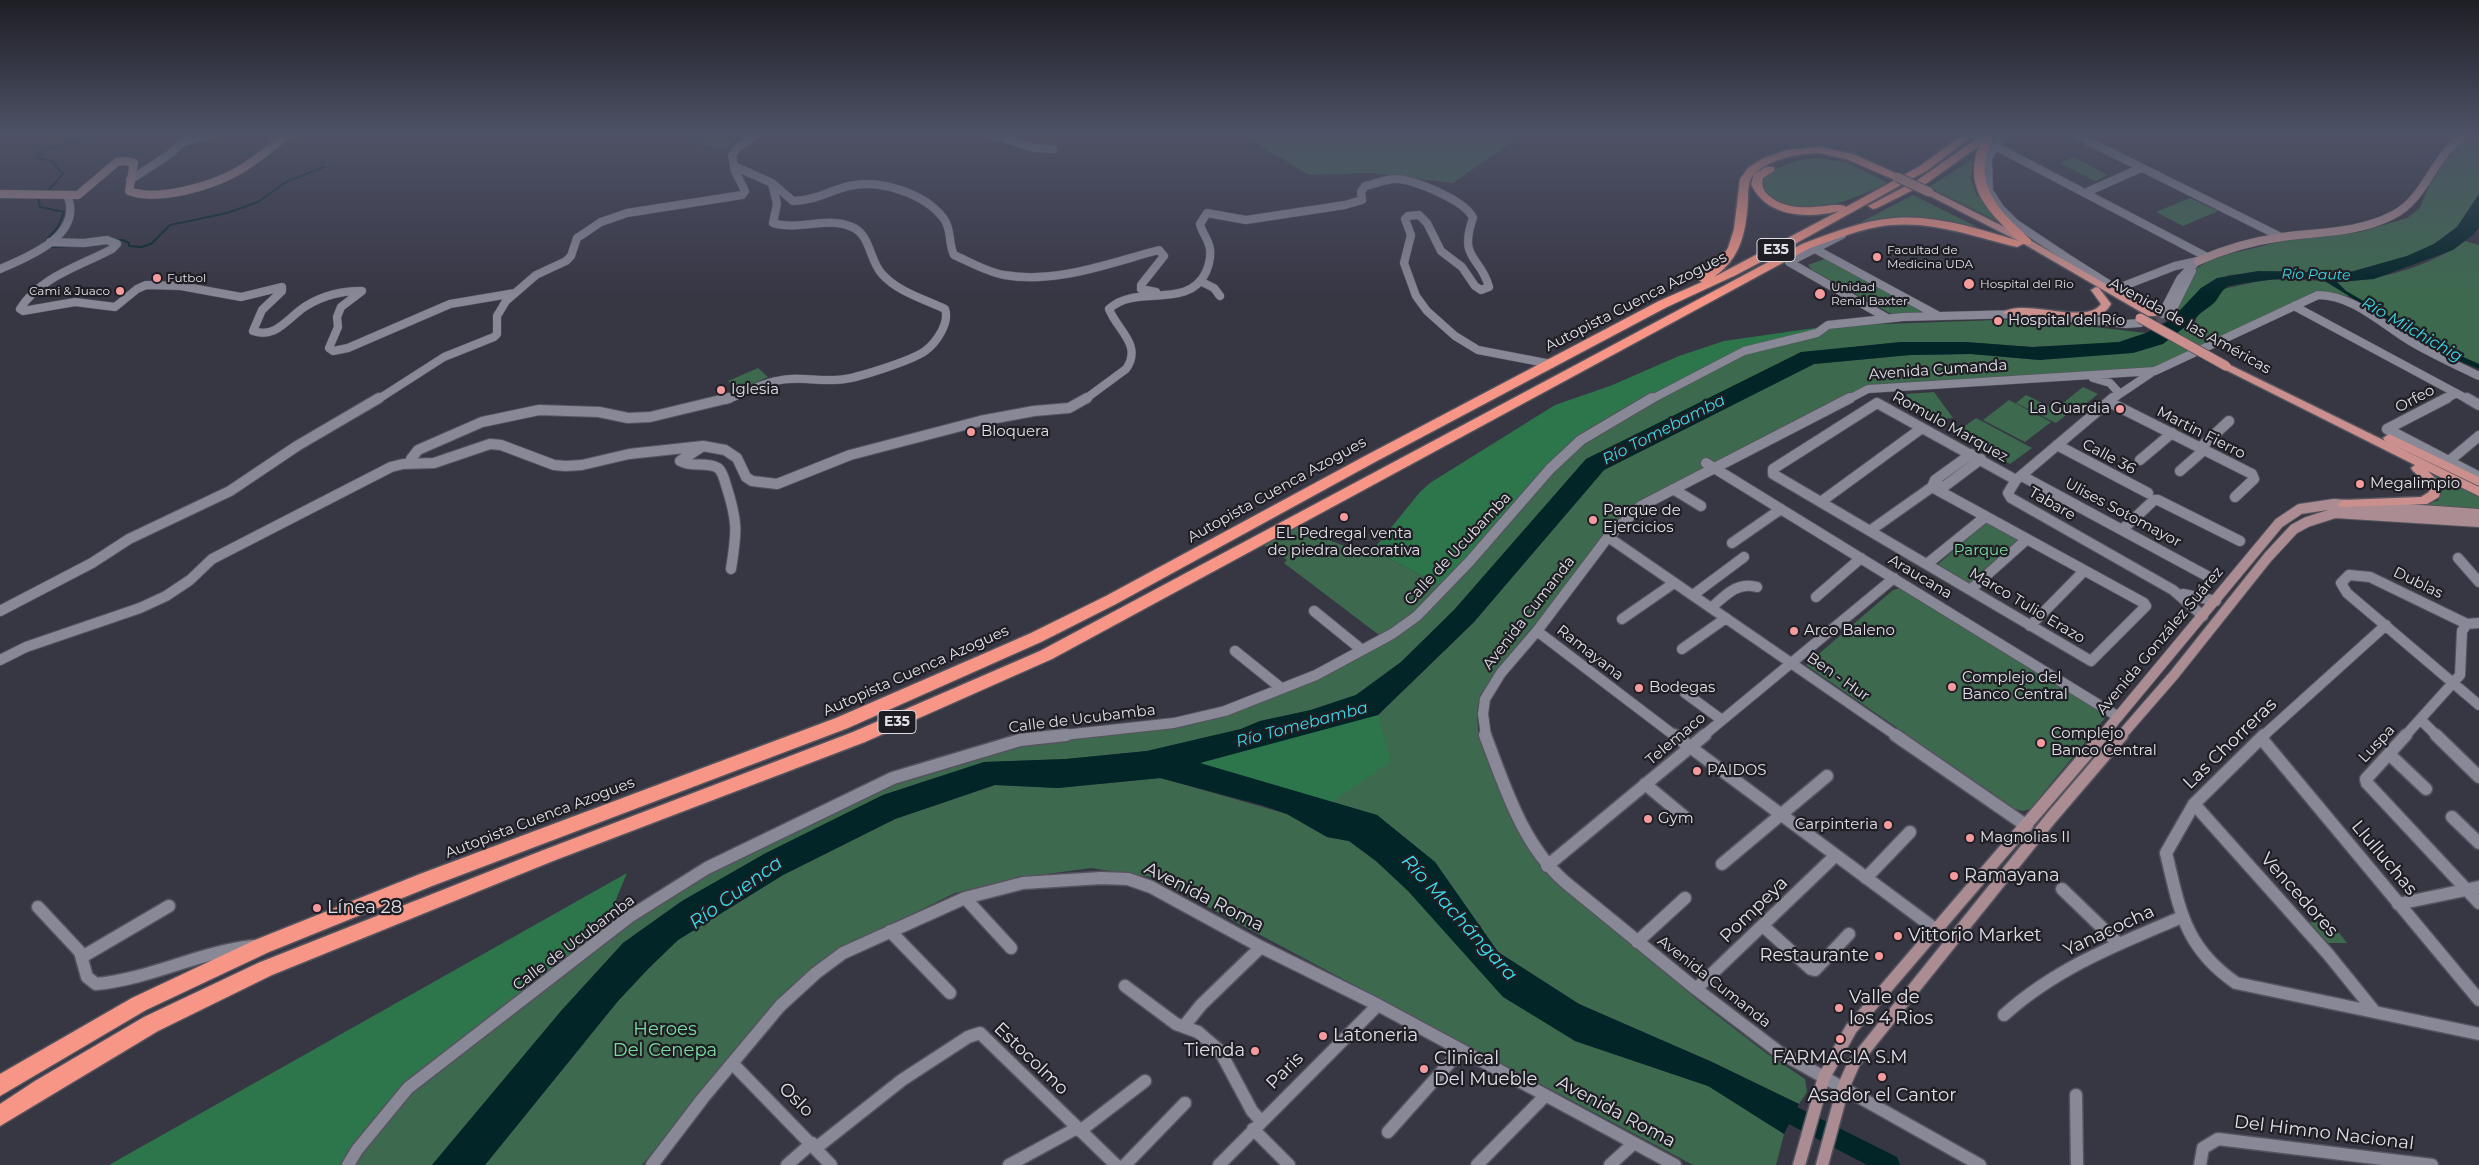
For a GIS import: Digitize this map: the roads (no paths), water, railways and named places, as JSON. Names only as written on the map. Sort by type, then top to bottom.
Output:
[{"type":"highway","points":[[1671,300],[1718,268],[1732,253],[1738,240],[1742,223],[1744,189]]},
{"type":"highway","points":[[1757,189],[1764,198],[1779,206],[1796,211],[1830,211],[1866,199]]},
{"type":"highway","name":"E35","points":[[1866,199],[1884,189]]},
{"type":"highway","name":"E35","points":[[1811,247],[1810,240],[1906,189]]},
{"type":"highway","points":[[1982,189],[1988,202],[2002,219],[2023,239]]},
{"type":"highway","name":"Autopista Cuenca Azogues","points":[[0,1086],[139,1004],[262,946],[426,880],[842,723],[982,663],[1111,600],[1370,459],[1671,300],[1732,273],[1866,199]]},
{"type":"highway","points":[[1811,247],[1851,231],[1878,223],[1926,223],[2023,239]]},
{"type":"highway","name":"Autopista Cuenca Azogues","points":[[0,1116],[42,1088],[144,1028],[265,969],[547,856],[859,738],[1022,666],[1115,619],[1450,436],[1811,247]]},
{"type":"main road","points":[[0,194],[44,194],[68,197],[89,189]]},
{"type":"main road","points":[[130,189],[134,195],[181,189]]},
{"type":"main road","name":"Avenida de las Américas","points":[[1915,189],[2023,239],[2161,315],[2231,364],[2380,443],[2479,492]]},
{"type":"main road","points":[[2198,261],[2281,237],[2347,229],[2380,221],[2398,213],[2409,205],[2422,189]]},
{"type":"main road","name":"Avenida de las Américas","points":[[2023,239],[2142,322],[2479,482]]},
{"type":"main road","points":[[2004,314],[2024,312],[2077,315],[2100,312],[2106,304],[2096,290]]},
{"type":"main road","points":[[2344,504],[2423,501],[2434,494],[2436,485],[2431,479],[2380,443]]},
{"type":"main road","name":"Avenida González Suárez","points":[[1801,1161],[1824,1077],[1836,1051],[1851,1029],[1938,931],[2027,826],[2279,523],[2300,508],[2344,504],[2479,514]]},
{"type":"main road","name":"Avenida González Suárez","points":[[1822,1165],[1843,1088],[1854,1063],[1876,1033],[1981,903],[2174,675],[2268,557],[2294,529],[2307,522],[2335,513],[2479,522]]},
{"type":"street","points":[[0,611],[92,563],[129,539],[230,491],[297,446],[444,357],[494,337],[497,334],[497,316],[500,308],[536,275],[566,261],[571,256],[573,244],[577,238],[607,219],[627,213],[742,195],[744,189]]},
{"type":"street","points":[[412,463],[411,459],[418,450],[501,416],[539,410],[599,412],[628,418],[650,417],[717,403],[776,381],[795,378],[820,381],[846,379],[904,360],[924,352],[933,345],[939,336],[947,315],[945,310],[888,280],[877,269],[870,257],[868,241],[852,227],[838,225],[792,227],[773,223],[777,204],[774,189]]},
{"type":"street","points":[[779,189],[793,201],[805,201],[836,189]]},
{"type":"street","points":[[889,189],[919,198],[946,219],[952,238],[950,249],[954,255],[980,267],[1010,276],[1037,278],[1061,276],[1159,250],[1164,256],[1144,279],[1142,288],[1154,292],[1176,294]]},
{"type":"street","points":[[0,660],[39,640],[85,626],[170,595],[200,573],[212,559],[367,478],[398,465],[434,463],[490,444],[502,445],[554,465],[566,466],[582,465],[638,453],[703,446],[725,450],[737,458],[746,477],[752,481],[777,484],[794,479],[850,455],[886,445],[980,421],[1034,411],[1069,408],[1091,396],[1126,369],[1131,362],[1132,347],[1130,340],[1112,317],[1109,309],[1112,305],[1122,299],[1176,294],[1189,290],[1200,281],[1207,269],[1210,252],[1210,244],[1199,228],[1200,219],[1207,213],[1246,220],[1345,205],[1362,200],[1361,192],[1363,189]]},
{"type":"street","points":[[1432,189],[1446,194],[1470,211],[1473,218],[1466,232],[1467,247],[1489,286],[1484,290],[1477,288],[1466,270],[1438,248],[1429,224],[1417,215],[1408,216],[1405,220],[1410,233],[1410,242],[1404,255],[1404,262],[1419,302],[1466,344],[1483,351],[1551,364]]},
{"type":"street","points":[[1989,189],[2023,239],[2116,286],[2126,287],[2175,266],[2198,261]]},
{"type":"street","points":[[2082,189],[2208,257]]},
{"type":"street","points":[[2087,192],[2093,189]]},
{"type":"street","points":[[2184,189],[2281,237]]},
{"type":"street","points":[[0,269],[47,245],[65,228],[72,213],[68,197]]},
{"type":"street","points":[[47,245],[113,242],[105,254],[61,274],[26,297],[20,309],[29,311],[75,302],[115,307],[134,290],[154,285],[242,297],[255,296],[282,287],[282,291],[259,313],[252,331],[259,333],[282,326],[301,309],[312,303],[350,292],[362,291],[341,307],[338,327],[329,348],[332,350],[348,348],[450,304],[515,293]]},
{"type":"street","points":[[1887,318],[1789,262],[1811,247],[1937,315]]},
{"type":"street","points":[[2161,315],[2180,279],[2198,261]]},
{"type":"street","points":[[2161,315],[2198,261]]},
{"type":"street","points":[[1200,281],[1214,288],[1220,296]]},
{"type":"street","name":"Avenida Cumanda","points":[[1980,1165],[1779,1052],[1637,942],[1547,866],[1516,814],[1485,734],[1483,714],[1485,699],[1501,673],[1537,631],[1608,537],[1641,506],[1710,465],[1868,389],[2084,377],[2155,371],[2318,295],[2334,294],[2368,313],[2409,341],[2479,376]]},
{"type":"street","points":[[2294,306],[2479,405]]},
{"type":"street","points":[[2004,314],[2126,324],[2142,322]]},
{"type":"street","points":[[2004,314],[2106,324],[2142,322]]},
{"type":"street","name":"Calle de Ucubamba","points":[[348,1165],[357,1150],[408,1088],[629,917],[707,868],[893,778],[945,761],[1020,740],[1174,723],[1225,710],[1316,675],[1392,634],[1417,616],[1470,561],[1550,469],[1581,440],[1665,391],[1744,351],[1817,333],[1828,325],[1887,318],[2004,314]]},
{"type":"street","name":"Tabare","points":[[2155,371],[2119,393],[2057,444],[2019,478],[2008,492],[2011,498],[2173,590],[2203,600],[2216,601]]},
{"type":"street","name":"Avenida Cumanda","points":[[2084,377],[2110,383],[2119,393]]},
{"type":"street","name":"Orfeo","points":[[2448,461],[2389,432],[2387,429],[2456,394]]},
{"type":"street","name":"Martin Fierro","points":[[2109,402],[2254,476],[2235,497]]},
{"type":"street","name":"Romulo Marquez","points":[[1773,474],[1778,466],[1877,403],[2019,478]]},
{"type":"street","points":[[2180,471],[2229,421]]},
{"type":"street","points":[[1822,501],[1922,428]]},
{"type":"street","points":[[2140,460],[2172,433]]},
{"type":"street","points":[[2479,436],[2448,461],[2479,476]]},
{"type":"street","name":"Calle 36","points":[[2057,444],[2148,493]]},
{"type":"street","points":[[703,446],[680,461],[687,465],[710,465],[722,472],[736,515],[737,532],[731,569]]},
{"type":"street","points":[[1932,487],[1933,482],[1971,454]]},
{"type":"street","points":[[1871,530],[1932,487],[1945,486],[1980,459]]},
{"type":"street","name":"Araucana","points":[[1710,465],[2118,716]]},
{"type":"street","name":"Marco Tulio Erazo","points":[[1773,474],[1822,501],[2091,662],[2146,606],[1932,487]]},
{"type":"street","name":"Ulises Sotomayor","points":[[2019,478],[2123,530],[2209,577]]},
{"type":"street","points":[[1673,488],[1701,506]]},
{"type":"street","points":[[2123,530],[2154,500],[2158,500],[2240,541]]},
{"type":"street","points":[[1732,542],[1781,509]]},
{"type":"street","points":[[1927,564],[1985,516]]},
{"type":"street","name":"Ben - Hur","points":[[1608,537],[2027,826]]},
{"type":"street","points":[[1970,590],[2026,540]]},
{"type":"street","points":[[1692,595],[1744,557]]},
{"type":"street","points":[[1816,597],[1861,558]]},
{"type":"street","points":[[2458,558],[2479,582]]},
{"type":"street","points":[[2030,626],[2084,571]]},
{"type":"street","name":"Dublas","points":[[2386,626],[2342,587],[2341,583],[2348,575],[2355,574],[2370,577],[2467,624]]},
{"type":"street","name":"Telemaco","points":[[1547,866],[1894,578]]},
{"type":"street","points":[[1622,619],[1674,583]]},
{"type":"street","points":[[1711,608],[1740,584],[1751,584],[1757,587]]},
{"type":"street","name":"Tabare","points":[[2173,590],[2203,616]]},
{"type":"street","points":[[1314,611],[1362,650]]},
{"type":"street","points":[[1682,650],[1726,618]]},
{"type":"street","points":[[2467,624],[2479,623]]},
{"type":"street","name":"Luspa","points":[[2467,624],[2462,631],[2460,675],[2366,779],[2474,889],[2479,903]]},
{"type":"street","points":[[2386,626],[2479,705]]},
{"type":"street","name":"Las Chorreras","points":[[2386,626],[2261,738],[2194,804],[2166,853],[2182,918],[2211,962],[2224,976],[2236,983],[2479,1034]]},
{"type":"street","name":"Ramayana","points":[[1537,631],[1835,856],[1938,931]]},
{"type":"street","points":[[1235,651],[1281,688]]},
{"type":"street","points":[[1684,693],[1722,720]]},
{"type":"street","points":[[2421,720],[2479,777]]},
{"type":"street","name":"Llulluchas","points":[[2261,738],[2479,1000]]},
{"type":"street","points":[[2389,754],[2426,789]]},
{"type":"street","points":[[1722,864],[1779,814],[1827,776]]},
{"type":"street","points":[[1645,784],[1686,818]]},
{"type":"street","name":"Vencedores","points":[[2194,804],[2328,954],[2375,1012]]},
{"type":"street","points":[[2452,817],[2479,843]]},
{"type":"street","points":[[1866,878],[1910,832]]},
{"type":"street","name":"Pompeya","points":[[1696,989],[1835,856]]},
{"type":"street","name":"Avenida Roma","points":[[652,1165],[732,1063],[780,1006],[816,973],[843,953],[965,898],[1037,881],[1101,878],[1128,879],[1152,887],[1261,947],[1378,1005],[1675,1165]]},
{"type":"street","points":[[2062,889],[2119,944]]},
{"type":"street","points":[[2398,904],[2474,889]]},
{"type":"street","points":[[965,898],[1010,948]]},
{"type":"street","points":[[1637,942],[1685,898]]},
{"type":"street","points":[[82,957],[169,906]]},
{"type":"street","points":[[38,907],[80,952],[87,977],[96,984],[113,984],[148,976],[237,947],[262,946]]},
{"type":"street","name":"Yanacocha","points":[[2004,1015],[2015,1004],[2078,961],[2182,918]]},
{"type":"street","points":[[1763,926],[1811,969],[1815,970],[1849,934]]},
{"type":"street","points":[[890,931],[950,993]]},
{"type":"street","points":[[1185,1026],[1201,1005],[1261,947]]},
{"type":"street","points":[[1125,986],[1144,998],[1176,1024],[1198,1032],[1220,1051],[1252,1111],[1257,1125],[1289,1165]]},
{"type":"street","name":"Paris","points":[[1219,1165],[1378,1005]]},
{"type":"street","name":"Estocolmo","points":[[814,1146],[902,1080],[968,1036],[980,1033],[1116,1165]]},
{"type":"street","points":[[1388,1132],[1461,1050]]},
{"type":"street","name":"Oslo","points":[[732,1063],[831,1165]]},
{"type":"street","points":[[1009,1165],[1078,1130],[1145,1081]]},
{"type":"street","points":[[2076,1095],[2077,1165]]},
{"type":"street","points":[[1477,1165],[1546,1096]]},
{"type":"street","points":[[1125,1165],[1185,1103]]},
{"type":"street","name":"Del Himno Nacional","points":[[2200,1165],[2200,1152],[2206,1144],[2218,1139],[2384,1161],[2432,1165]]},
{"type":"street","points":[[1610,1165],[1634,1143]]},
{"type":"street","points":[[787,1165],[814,1146]]},
{"type":"water","points":[[2479,194],[2479,227],[2474,234],[2453,250],[2374,279],[2337,282],[2346,291],[2447,350],[2479,364],[2479,369],[2445,355],[2323,280],[2299,279],[2229,286],[2222,291],[2215,302],[2198,316],[2193,322],[2194,325],[2185,327],[2163,344],[2133,353],[2040,360],[1971,354],[1910,355],[1814,364],[1604,470],[1474,622],[1378,715],[1200,763],[1377,815],[1435,862],[1498,952],[1579,1004],[1712,1062],[1799,1104],[1784,1134],[1708,1086],[1575,1041],[1503,997],[1408,891],[1376,861],[1349,841],[1327,837],[1287,814],[1261,805],[1160,778],[1058,788],[995,785],[895,819],[783,875],[678,940],[649,968],[618,1001],[485,1165],[432,1165],[561,1011],[623,943],[682,901],[766,853],[883,795],[984,762],[1066,759],[1147,751],[1241,729],[1260,721],[1311,710],[1356,695],[1401,662],[1454,610],[1586,459],[1801,352],[1901,342],[1965,342],[2032,347],[2119,342],[2146,333],[2171,320],[2201,288],[2217,278],[2258,271],[2347,273],[2407,256],[2434,244],[2457,227]]},
{"type":"waterway","points":[[114,240],[123,240],[129,243],[129,246],[141,247],[151,244],[170,225],[227,213],[258,202],[276,189]]},
{"type":"waterway","points":[[40,197],[38,198],[40,207],[64,212],[58,227],[43,244]]},
{"type":"waterway","points":[[49,247],[68,246]]},
{"type":"waterway","name":"Río Machángara","points":[[1775,1106],[1889,1165]]},
{"type":"tunnel","points":[[2146,326],[2168,316]]},
{"type":"place","name":"Facultad de Medicina UDA","points":[[1877,257]]},
{"type":"place","name":"Futbol","points":[[157,278]]},
{"type":"place","name":"Hospital del Rio","points":[[1969,284]]},
{"type":"place","name":"Cami & Juaco","points":[[120,291]]},
{"type":"place","name":"Unidad Renal Baxter","points":[[1820,294]]},
{"type":"place","name":"Hospital del Río","points":[[1998,321]]},
{"type":"place","name":"Iglesia","points":[[721,390]]},
{"type":"place","name":"La Guardia","points":[[2120,409]]},
{"type":"place","name":"Bloquera","points":[[971,432]]},
{"type":"place","name":"Megalimpio","points":[[2360,484]]},
{"type":"place","name":"EL Pedregal venta de piedra decorativa","points":[[1344,517]]},
{"type":"place","name":"Parque de Ejercicios","points":[[1593,520]]},
{"type":"place","name":"Arco Baleno","points":[[1794,631]]},
{"type":"place","name":"Complejo del Banco Central","points":[[1952,687]]},
{"type":"place","name":"Bodegas","points":[[1639,688]]},
{"type":"place","name":"Complejo Banco Central","points":[[2041,743]]},
{"type":"place","name":"PAIDOS","points":[[1697,771]]},
{"type":"place","name":"Gym","points":[[1648,819]]},
{"type":"place","name":"Carpinteria","points":[[1888,825]]},
{"type":"place","name":"Magnolias II","points":[[1970,838]]},
{"type":"place","name":"Ramayana","points":[[1954,876]]},
{"type":"place","name":"Línea 28","points":[[317,908]]},
{"type":"place","name":"Vittorio Market","points":[[1898,936]]},
{"type":"place","name":"Restaurante","points":[[1879,956]]},
{"type":"place","name":"Valle de los 4 Rios","points":[[1839,1008]]},
{"type":"place","name":"Latoneria","points":[[1323,1036]]},
{"type":"place","name":"FARMACIA S.M","points":[[1840,1039]]},
{"type":"place","name":"Tienda","points":[[1255,1051]]},
{"type":"place","name":"Clinical Del Mueble","points":[[1424,1069]]},
{"type":"place","name":"Asador el Cantor","points":[[1882,1077]]},
{"type":"water label","name":"Río Paute","points":[[2316,275]]},
{"type":"water label","name":"Río Milchichig","points":[[2412,330]]},
{"type":"water label","name":"Río Tomebamba","points":[[1664,430]]},
{"type":"water label","name":"Río Tomebamba","points":[[1302,725]]},
{"type":"water label","name":"Río Cuenca","points":[[736,893]]},
{"type":"park label","name":"Parque","points":[[1981,551]]},
{"type":"park label","name":"Heroes Del Cenepa","points":[[665,1040]]}]
